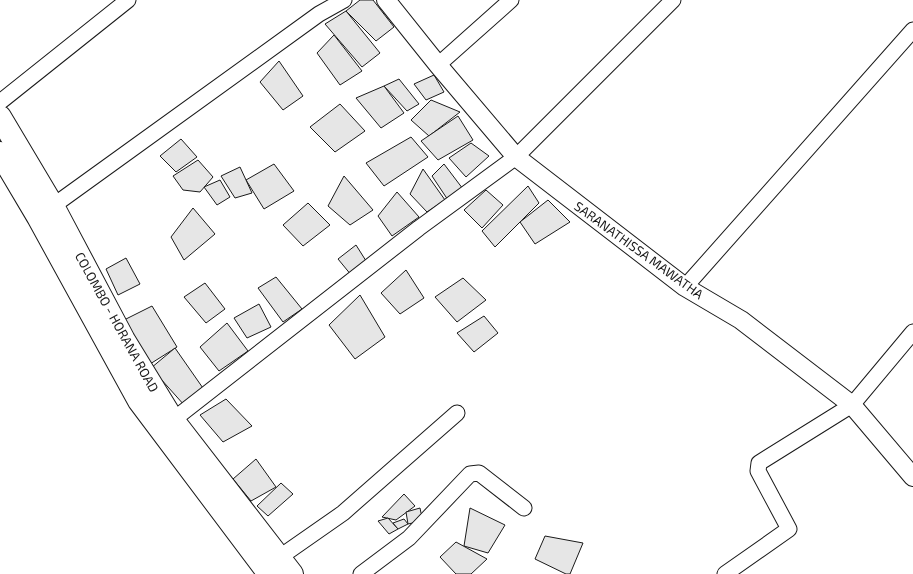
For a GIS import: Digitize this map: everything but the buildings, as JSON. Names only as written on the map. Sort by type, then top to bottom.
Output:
[{"type":"main road","name":"COLOMBO - HORANA ROAD","points":[[0,117],[45,212],[139,401],[280,568]]},
{"type":"main road","name":"COLOMBO - HORANA ROAD","points":[[0,153],[45,212],[173,420],[280,568]]},
{"type":"street","points":[[0,102],[128,0]]},
{"type":"street","points":[[45,212],[319,14],[344,0]]},
{"type":"street","name":"SARANATHISSA MAWATHA","points":[[386,0],[438,65],[516,157],[685,287],[740,320],[852,405],[913,477]]},
{"type":"street","points":[[438,65],[511,0]]},
{"type":"street","points":[[173,420],[419,228],[516,157],[673,0]]},
{"type":"street","points":[[685,287],[913,30]]},
{"type":"street","points":[[725,574],[789,528],[758,471],[759,463],[852,405],[913,332]]},
{"type":"street","points":[[280,568],[457,413]]},
{"type":"street","points":[[361,574],[409,538],[470,474],[480,474],[524,508]]}]
